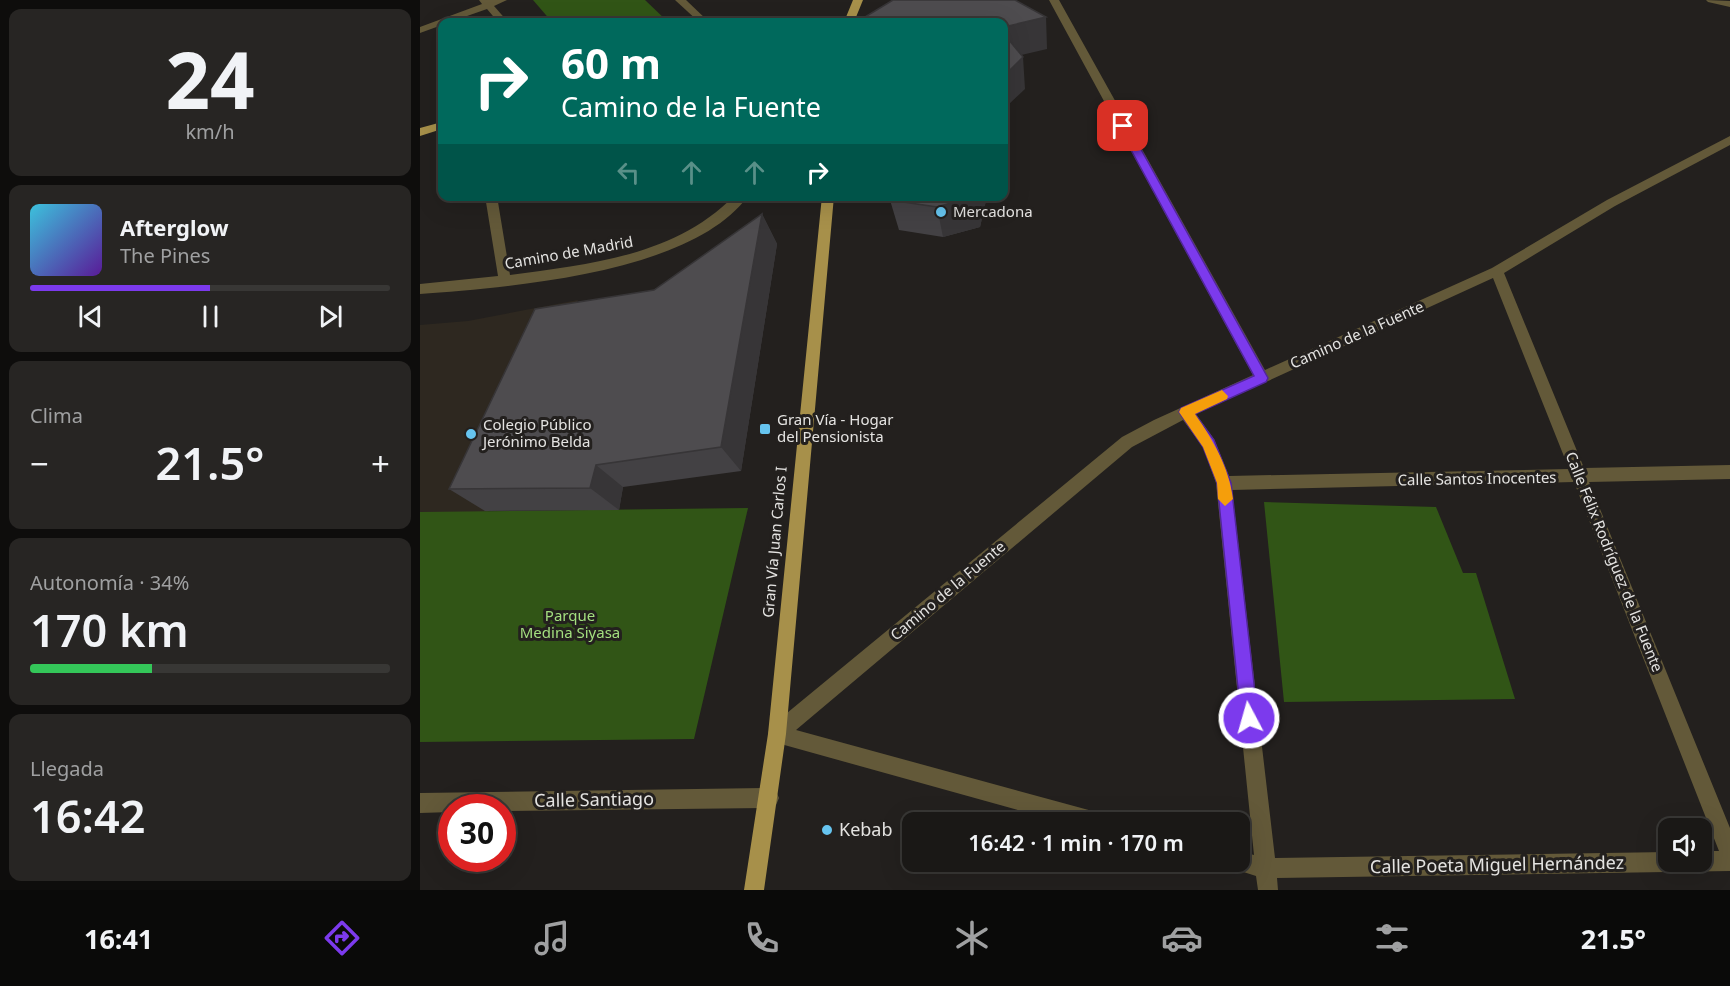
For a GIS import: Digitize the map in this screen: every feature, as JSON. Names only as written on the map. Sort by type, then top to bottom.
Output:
[{"type":"main road","points":[[851,18],[858,0]]},
{"type":"main road","points":[[420,132],[438,127]]},
{"type":"main road","name":"Gran Vía Juan Carlos I","points":[[754,890],[777,734],[828,201]]},
{"type":"street","points":[[448,18],[486,2],[502,0]]},
{"type":"street","points":[[680,0],[700,18]]},
{"type":"street","points":[[1054,0],[1262,378]]},
{"type":"street","points":[[1711,0],[1730,4]]},
{"type":"street","points":[[486,2],[500,18]]},
{"type":"street","points":[[420,30],[438,22]]},
{"type":"street","name":"Camino de la Fuente","points":[[777,734],[1127,442],[1186,412],[1497,271],[1648,182],[1729,144]]},
{"type":"street","points":[[492,201],[504,281]]},
{"type":"street","name":"Camino de Madrid","points":[[420,289],[504,281],[627,261],[664,250],[705,229],[736,201]]},
{"type":"street","name":"Calle Félix Rodríguez de la Fuente","points":[[1497,271],[1730,853]]},
{"type":"street","points":[[1186,412],[1209,444],[1224,483],[1268,890]]},
{"type":"street","name":"Calle Santos Inocentes","points":[[1224,483],[1730,472]]},
{"type":"street","points":[[777,734],[1060,812]]},
{"type":"street","name":"Calle Santiago","points":[[420,802],[769,798]]},
{"type":"street","name":"Calle Poeta Miguel Hernández","points":[[1250,864],[1265,868],[1730,861]]},
{"type":"street","points":[[1265,868],[1280,890]]},
{"type":"shaded area","name":"Colegio Público Jerónimo Belda","points":[[578,300],[479,533],[420,530],[420,325],[468,321]]},
{"type":"green space","points":[[533,0],[645,0],[664,18],[549,18]]},
{"type":"green space","points":[[1264,502],[1436,507],[1463,573],[1476,573],[1515,699],[1284,702]]},
{"type":"green space","name":"Parque Medina Siyasa","points":[[748,508],[694,739],[420,742],[420,512]]},
{"type":"building","points":[[893,0],[1015,0],[1046,17],[1008,26],[1008,18],[863,18]]},
{"type":"building","points":[[1008,39],[1023,57],[1008,72]]},
{"type":"building","points":[[897,201],[958,201],[937,207]]},
{"type":"building","points":[[762,214],[721,447],[596,465],[590,488],[449,489],[535,309],[654,290]]},
{"type":"slow traffic","points":[[1222,396],[1186,412],[1209,444],[1224,483],[1225,499]]},
{"type":"place","name":"Mercadona","points":[[941,212]]},
{"type":"place","name":"Gran Vía - Hogar del Pensionista","points":[[765,429]]},
{"type":"place","name":"Colegio Público Jerónimo Belda","points":[[471,434]]},
{"type":"place","name":"Kebab","points":[[827,830]]},
{"type":"route","points":[[1123,126],[1262,378],[1186,412],[1209,444],[1224,483],[1249,718]]}]
